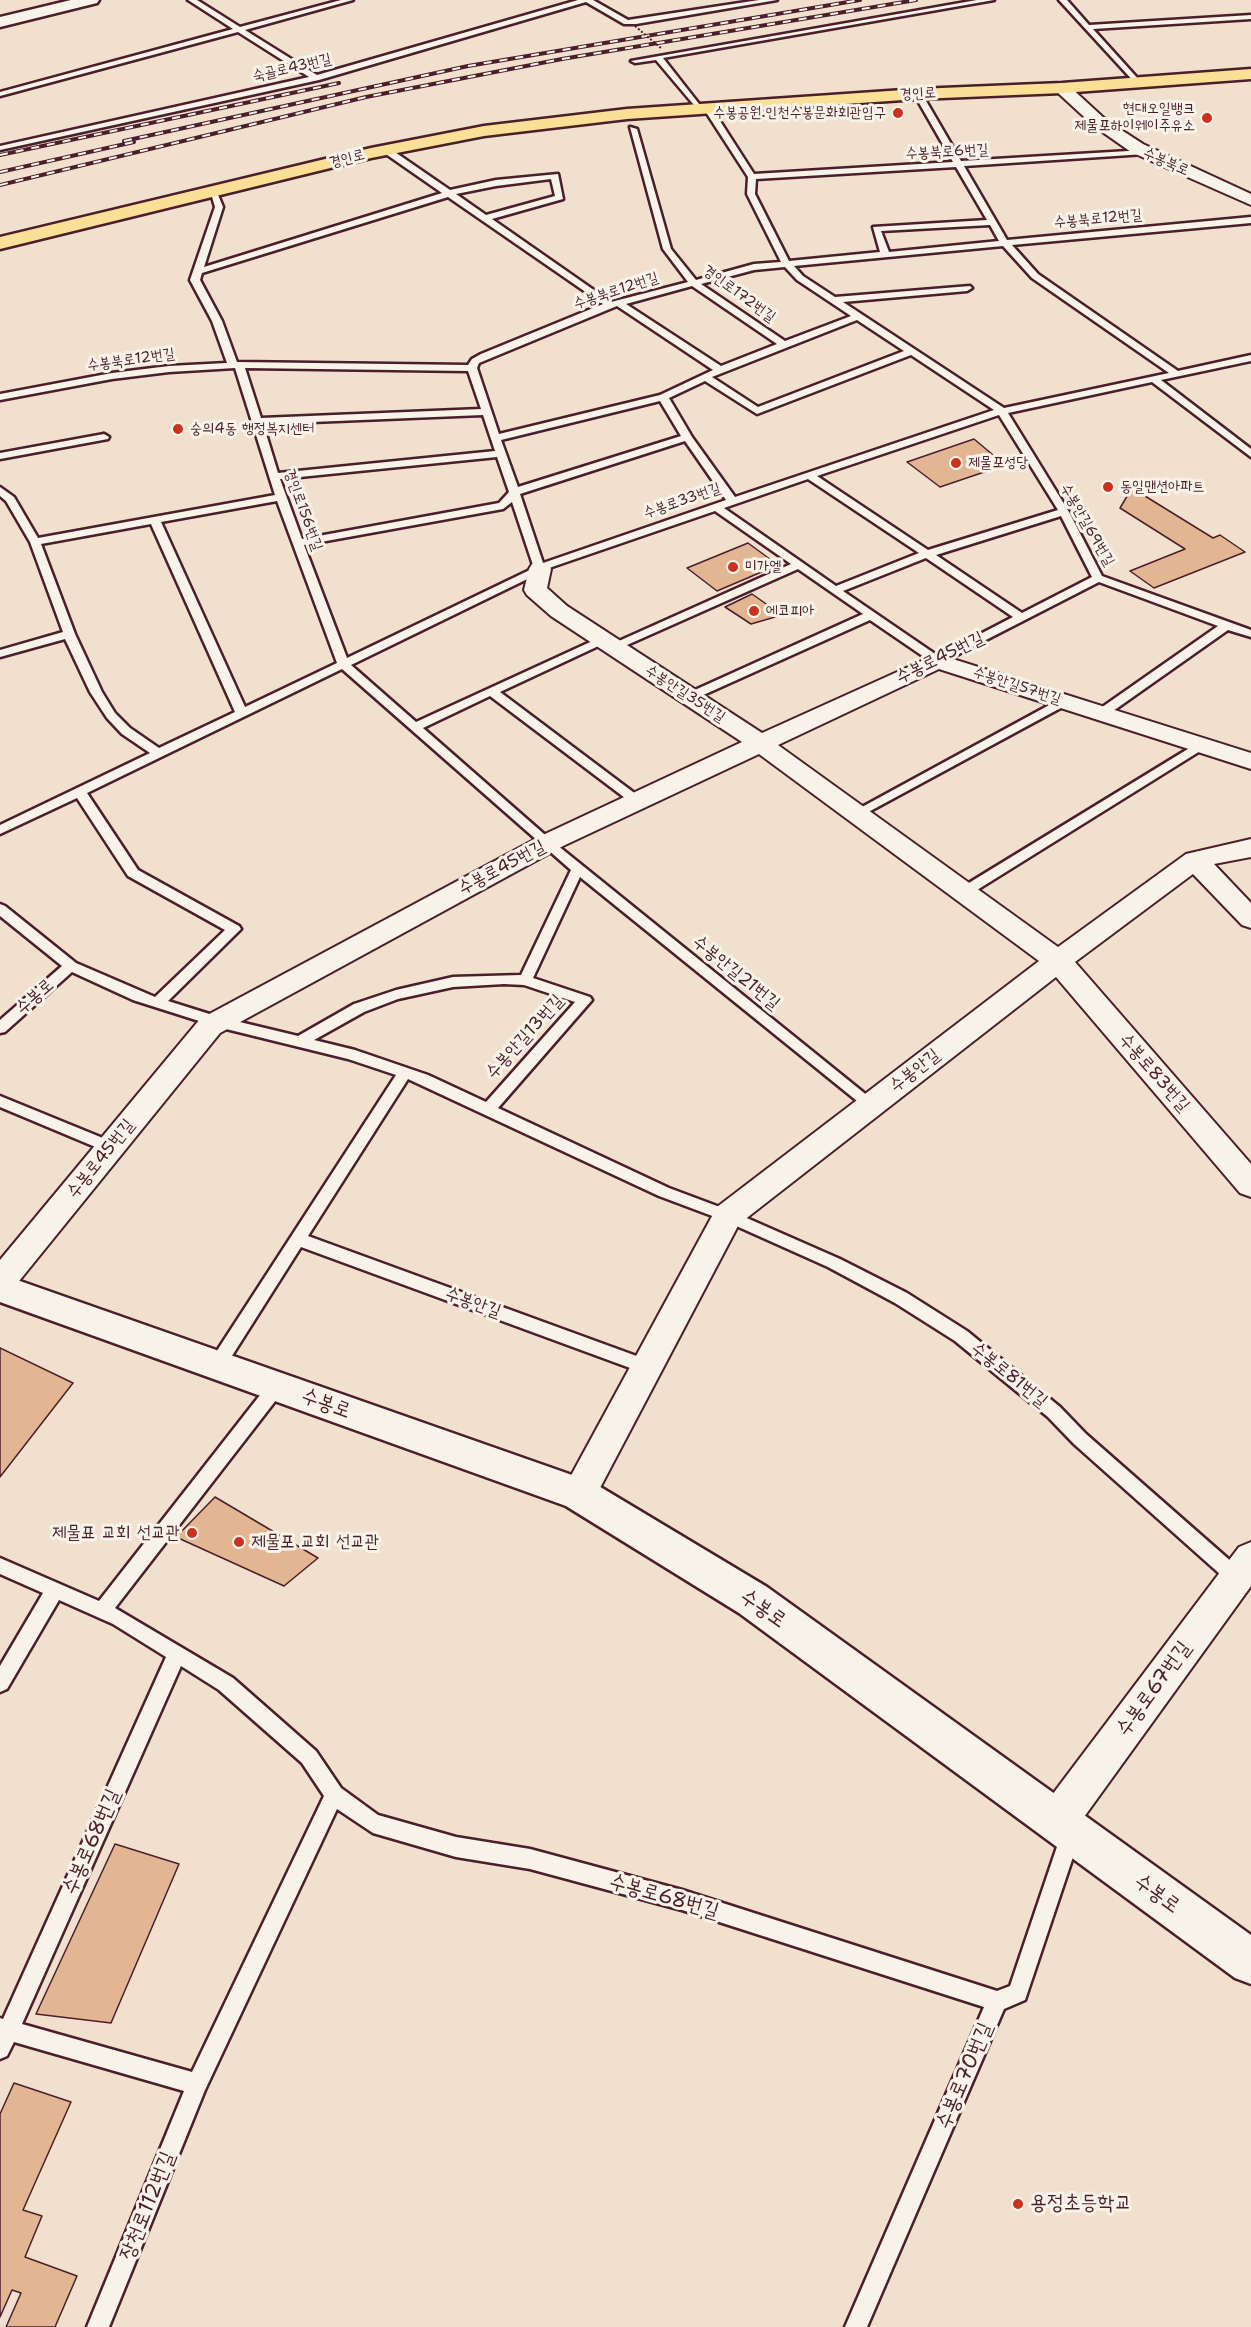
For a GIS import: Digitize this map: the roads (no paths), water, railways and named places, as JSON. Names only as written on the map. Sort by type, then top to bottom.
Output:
[{"type":"main road","name":"경인로","points":[[0,243],[386,150],[484,131],[627,114],[918,94],[1062,88],[1251,75]]},
{"type":"street","points":[[0,22],[91,0]]},
{"type":"street","name":"수봉북로","points":[[1062,88],[1100,123],[1144,152],[1251,200]]},
{"type":"street","name":"수봉안길35번길","points":[[540,569],[535,590],[559,610],[760,743],[1058,961]]},
{"type":"street","name":"수봉안길57번길","points":[[937,661],[1250,759]]},
{"type":"street","name":"수봉로45번길","points":[[0,1282],[210,1026],[547,844],[937,661]]},
{"type":"street","name":"수봉안길","points":[[579,1494],[728,1216],[1058,961],[1195,860],[1251,848]]},
{"type":"street","points":[[1195,860],[1251,919]]},
{"type":"street","name":"수봉로83번길","points":[[1058,961],[1251,1185]]},
{"type":"street","name":"수봉로","points":[[0,1288],[579,1494],[753,1600],[1251,1962]]},
{"type":"street","name":"수봉로67번길","points":[[1064,1826],[1246,1575]]},
{"type":"lane","points":[[192,0],[316,78]]},
{"type":"lane","points":[[0,94],[349,0]]},
{"type":"lane","points":[[587,0],[627,22],[636,24],[773,0]]},
{"type":"lane","name":"숙골로43번길","points":[[0,148],[316,78],[587,0]]},
{"type":"lane","points":[[635,61],[990,0]]},
{"type":"lane","points":[[1063,0],[1137,83]]},
{"type":"lane","points":[[1087,27],[1251,16]]},
{"type":"lane","points":[[659,57],[704,109],[752,177],[751,194],[786,263],[800,278],[1002,411]]},
{"type":"lane","points":[[918,94],[957,165],[1004,242],[1035,276],[1177,374]]},
{"type":"lane","name":"경인로172번길","points":[[633,129],[666,249],[694,283],[784,345]]},
{"type":"lane","points":[[386,150],[615,304],[720,370]]},
{"type":"lane","name":"수봉북로6번길","points":[[752,177],[1144,152]]},
{"type":"lane","points":[[197,272],[450,193],[496,183],[555,176],[560,197],[486,218]]},
{"type":"lane","points":[[197,272],[219,207],[213,192]]},
{"type":"lane","name":"수봉북로12번길","points":[[0,397],[112,376],[169,369],[236,365],[472,368],[475,361],[484,356],[615,304],[754,267],[1251,220]]},
{"type":"lane","points":[[885,253],[876,229],[992,222]]},
{"type":"lane","name":"경인로156번길","points":[[197,272],[195,280],[217,321],[236,365],[257,420],[281,497],[344,664]]},
{"type":"lane","points":[[834,300],[967,288]]},
{"type":"lane","points":[[496,438],[663,397],[705,376],[858,316]]},
{"type":"lane","points":[[705,376],[757,411],[910,352]]},
{"type":"lane","name":"수봉로33번길","points":[[0,830],[540,569],[963,422],[1002,411],[1251,358]]},
{"type":"lane","name":"수봉안길35번길","points":[[472,368],[540,569]]},
{"type":"lane","points":[[1154,379],[1251,454]]},
{"type":"lane","points":[[663,397],[687,437],[733,502]]},
{"type":"lane","name":"수봉안길69번길","points":[[1002,411],[1064,512],[1098,578],[1251,634]]},
{"type":"lane","points":[[257,420],[487,412]]},
{"type":"lane","points":[[0,456],[104,437]]},
{"type":"lane","points":[[299,543],[503,506],[514,492],[687,437]]},
{"type":"lane","points":[[275,476],[501,453]]},
{"type":"lane","points":[[809,475],[1021,617]]},
{"type":"lane","points":[[0,490],[10,499],[35,542],[69,634],[96,692],[111,715],[126,731],[160,754]]},
{"type":"lane","points":[[35,542],[281,497]]},
{"type":"lane","name":"수봉안길57번길","points":[[716,507],[937,661]]},
{"type":"lane","points":[[836,590],[927,554],[1064,512]]},
{"type":"lane","points":[[155,520],[243,714]]},
{"type":"lane","points":[[414,727],[491,691],[799,565]]},
{"type":"lane","name":"수봉로45번길","points":[[937,661],[1098,578]]},
{"type":"lane","points":[[690,697],[871,615]]},
{"type":"lane","points":[[1102,713],[1227,625]]},
{"type":"lane","points":[[0,654],[69,634]]},
{"type":"lane","name":"수봉안길21번길","points":[[344,664],[547,844],[872,1105]]},
{"type":"lane","points":[[491,691],[637,801]]},
{"type":"lane","points":[[857,813],[1064,701]]},
{"type":"lane","points":[[964,892],[1202,745]]},
{"type":"lane","points":[[80,792],[132,873],[234,929],[158,1003]]},
{"type":"lane","points":[[525,980],[578,868]]},
{"type":"lane","points":[[0,909],[70,966],[138,997],[218,1022],[350,1054],[405,1073],[664,1192],[728,1216]]},
{"type":"lane","name":"수봉로","points":[[0,1028],[70,966]]},
{"type":"lane","name":"수봉안길13번길","points":[[300,1042],[358,1008],[396,995],[453,982],[525,980],[585,1000],[487,1110]]},
{"type":"lane","points":[[217,1365],[405,1073]]},
{"type":"lane","points":[[0,1101],[110,1147]]},
{"type":"lane","name":"수봉로81번길","points":[[728,1216],[834,1263],[902,1298],[961,1336],[1054,1412],[1080,1439],[1246,1575]]},
{"type":"lane","name":"수봉안길","points":[[298,1239],[647,1367]]},
{"type":"lane","points":[[102,1611],[277,1386]]},
{"type":"lane","name":"수봉로68번길","points":[[0,1566],[119,1618],[226,1684],[309,1757],[334,1795],[373,1822],[456,1847],[530,1859],[682,1900],[997,2001]]},
{"type":"lane","points":[[0,1683],[55,1590]]},
{"type":"lane","name":"수봉로68번길","points":[[3,2036],[177,1654]]},
{"type":"lane","points":[[3,2036],[197,2084],[334,1795]]},
{"type":"lane","name":"수봉로70번길","points":[[856,2327],[997,2001],[1018,1994],[1064,1826]]},
{"type":"lane","name":"장천로112번길","points":[[98,2327],[197,2084]]},
{"type":"railway","points":[[124,141],[468,66],[860,0]]},
{"type":"railway","points":[[0,185],[366,97],[562,59],[916,0]]},
{"type":"railway","points":[[0,155],[339,83]]},
{"type":"railway","points":[[0,172],[134,142]]},
{"type":"place","name":"수봉공원.인천수봉문화회관입구","points":[[898,113]]},
{"type":"place","name":"현대오일뱅크 제물포하이웨이주유소","points":[[1207,118]]},
{"type":"place","name":"숭의4동 행정복지센터","points":[[178,429]]},
{"type":"place","name":"제물포성당","points":[[956,463]]},
{"type":"place","name":"동일맨션아파트","points":[[1108,487]]},
{"type":"place","name":"미가엘","points":[[733,567]]},
{"type":"place","name":"에코피아","points":[[754,611]]},
{"type":"place","name":"제물표 교회 선교관","points":[[192,1533]]},
{"type":"place","name":"제물포 교회 선교관","points":[[239,1542]]},
{"type":"place","name":"용정초등학교","points":[[1018,2204]]}]
